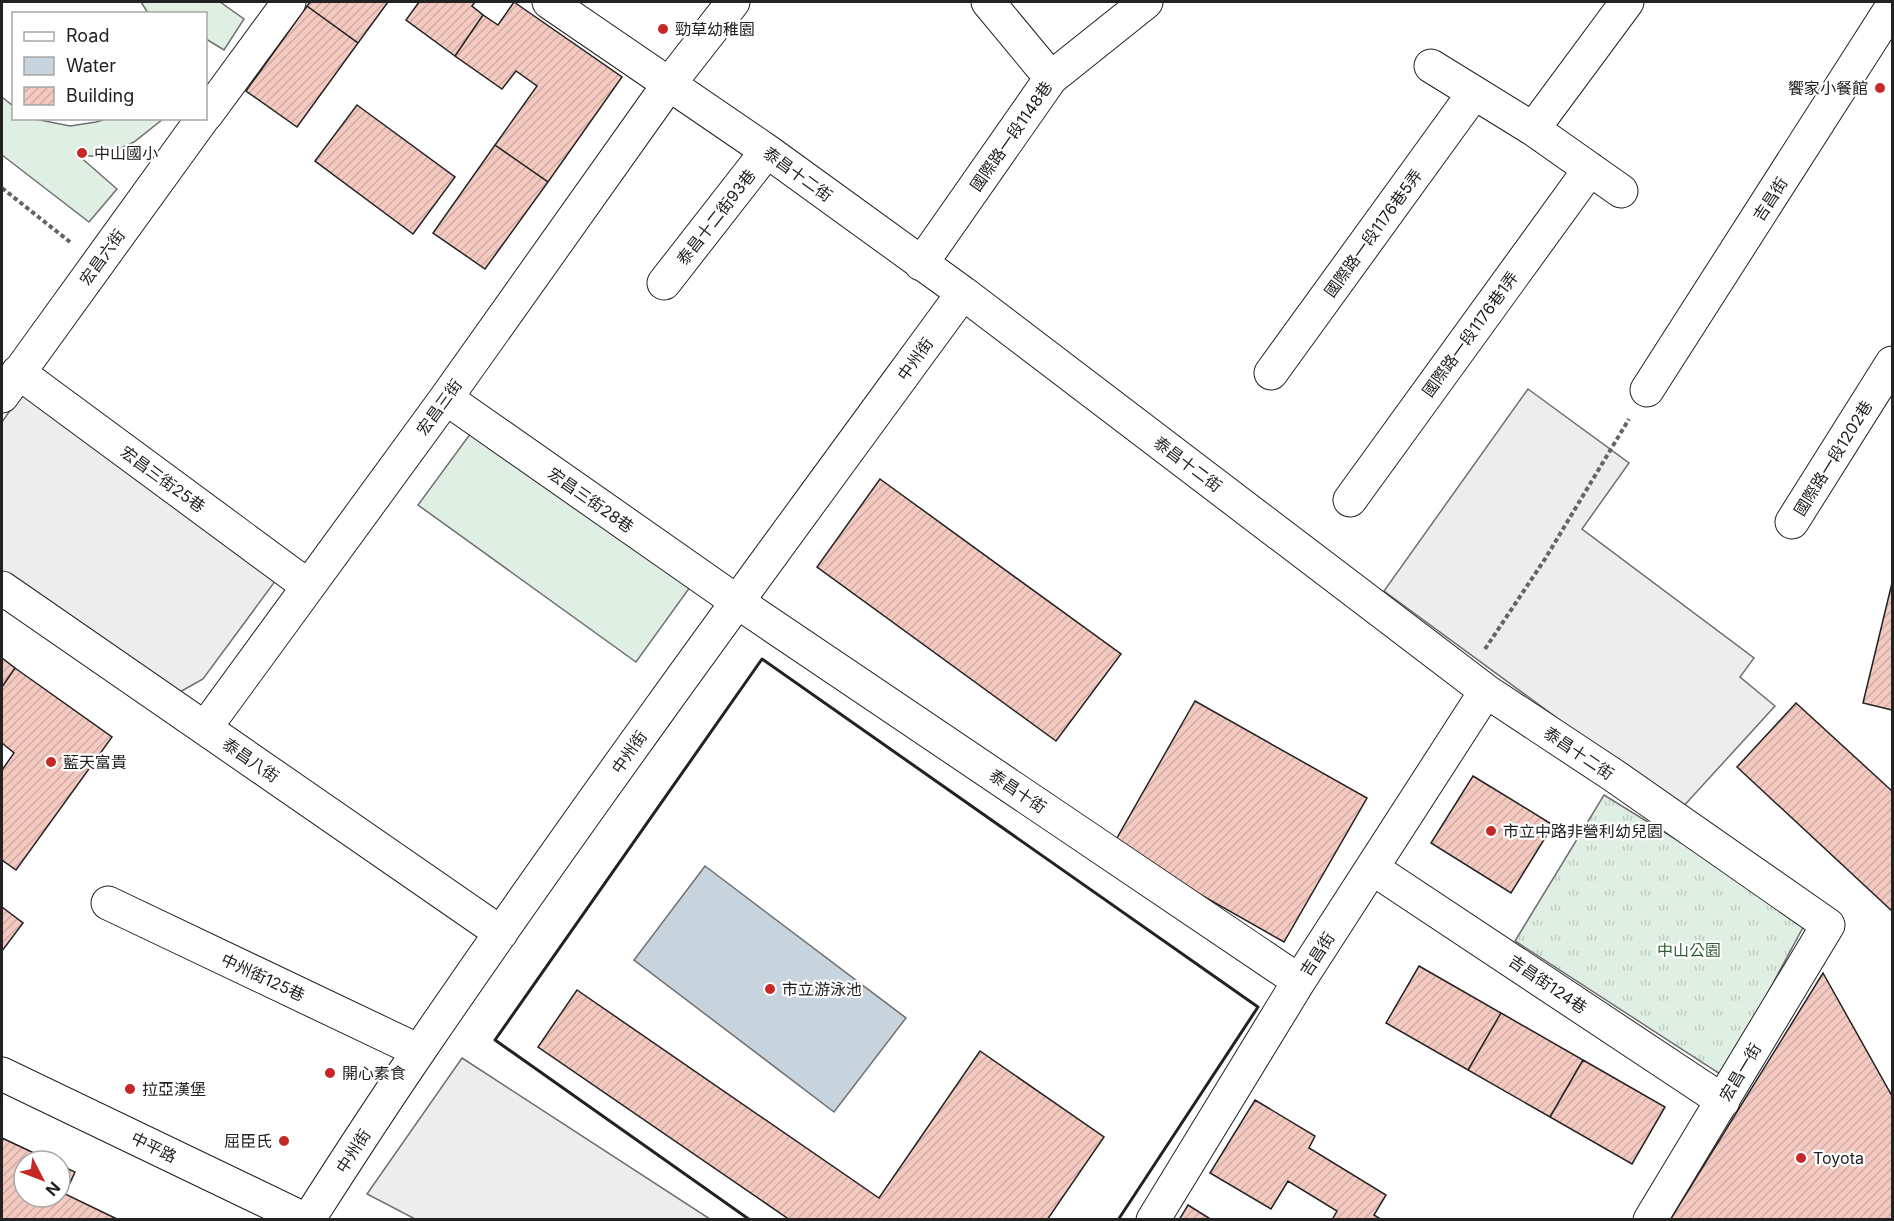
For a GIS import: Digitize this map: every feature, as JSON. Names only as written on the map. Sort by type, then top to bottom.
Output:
[{"type":"street","name":"宏昌六街","points":[[207,113],[289,2]]},
{"type":"street","name":"泰昌十二街","points":[[549,2],[767,151],[963,293],[1477,684],[1613,775],[1828,925]]},
{"type":"street","name":"宏昌三街","points":[[205,728],[446,398],[669,84],[733,2]]},
{"type":"street","points":[[988,2],[1051,78]]},
{"type":"street","name":"國際路一段1148巷","points":[[921,264],[1051,78],[1146,2]]},
{"type":"street","points":[[1533,129],[1627,2]]},
{"type":"street","name":"吉昌街","points":[[1647,390],[1893,7]]},
{"type":"street","points":[[1431,66],[1533,129],[1621,191]]},
{"type":"street","name":"國際路一段1176巷5弄","points":[[1271,373],[1474,93]]},
{"type":"street","name":"宏昌六街","points":[[10,384],[202,120]]},
{"type":"street","name":"泰昌十二街93巷","points":[[664,283],[767,151]]},
{"type":"street","name":"國際路一段1176巷1弄","points":[[1350,500],[1590,169]]},
{"type":"street","name":"中州街","points":[[307,1220],[419,1051],[501,933],[736,601],[963,293]]},
{"type":"street","name":"國際路一段1202巷","points":[[1792,522],[1893,363]]},
{"type":"street","name":"宏昌三街25巷","points":[[10,384],[308,586]]},
{"type":"street","name":"宏昌三街28巷","points":[[446,398],[736,601]]},
{"type":"street","name":"泰昌八街","points":[[2,588],[501,933]]},
{"type":"street","name":"泰昌十街","points":[[736,601],[1299,981]]},
{"type":"street","name":"吉昌街","points":[[1153,1220],[1299,981],[1372,868],[1477,684]]},
{"type":"street","name":"吉昌街124巷","points":[[1372,868],[1723,1101]]},
{"type":"street","name":"中州街125巷","points":[[108,903],[419,1051]]},
{"type":"street","name":"宏昌一街","points":[[1650,1220],[1828,925]]},
{"type":"street","name":"中平路","points":[[2,1074],[307,1220]]},
{"type":"path","points":[[2,188],[96,263]]},
{"type":"path","points":[[1477,684],[1545,559],[1647,390]]},
{"type":"green space","points":[[141,2],[220,2],[244,19],[224,50],[207,40],[207,12],[147,12]]},
{"type":"green space","points":[[2,97],[12,105],[12,120],[40,120],[70,126],[103,120],[162,120],[134,142],[102,157],[78,155],[117,189],[89,222],[2,155]]},
{"type":"green space","points":[[476,426],[693,583],[636,662],[418,505]]},
{"type":"green space","name":"中山公園","points":[[1604,795],[1807,920],[1723,1076],[1515,941]]},
{"type":"shaded area","points":[[1528,389],[1629,463],[1582,529],[1754,658],[1740,677],[1775,706],[1681,809],[1384,591]]},
{"type":"shaded area","points":[[22,393],[276,580],[203,679],[178,693],[2,572],[2,422]]},
{"type":"shaded area","points":[[462,1058],[710,1219],[415,1219],[367,1194]]},
{"type":"water","name":"市立游泳池","points":[[705,866],[906,1018],[834,1112],[634,960]]},
{"type":"building","points":[[310,2],[388,2],[358,43],[307,6]]},
{"type":"building","points":[[419,2],[475,2],[472,6],[483,15],[455,56],[406,20]]},
{"type":"building","points":[[514,2],[622,77],[548,182],[495,145],[537,86],[516,71],[502,89],[455,56],[483,15],[498,25]]},
{"type":"building","points":[[307,6],[358,43],[297,127],[246,91]]},
{"type":"building","points":[[357,105],[455,177],[413,234],[315,161]]},
{"type":"building","points":[[495,145],[548,182],[485,269],[433,233]]},
{"type":"building","points":[[880,479],[1121,654],[1056,741],[817,567]]},
{"type":"building","points":[[1892,583],[1892,710],[1863,703]]},
{"type":"building","points":[[2,658],[15,668],[2,687]]},
{"type":"building","name":"藍天富貴","points":[[15,668],[112,737],[16,870],[2,860],[2,770],[14,753],[2,743],[2,687]]},
{"type":"building","points":[[1195,701],[1367,798],[1284,942],[1113,845]]},
{"type":"building","points":[[1796,703],[1892,791],[1892,911],[1737,767]]},
{"type":"building","points":[[1473,776],[1553,825],[1511,893],[1431,843]]},
{"type":"building","points":[[2,907],[23,923],[2,951]]},
{"type":"building","points":[[1419,966],[1501,1013],[1468,1070],[1386,1023]]},
{"type":"building","name":"Toyota","points":[[1823,973],[1892,1096],[1892,1220],[1670,1220]]},
{"type":"building","points":[[577,990],[879,1198],[980,1051],[1104,1137],[1047,1220],[790,1220],[538,1047]]},
{"type":"building","points":[[1501,1013],[1583,1060],[1550,1117],[1468,1070]]},
{"type":"building","points":[[1583,1060],[1665,1107],[1632,1164],[1550,1117]]},
{"type":"building","points":[[1255,1100],[1315,1136],[1309,1148],[1386,1195],[1374,1215],[1382,1220],[1332,1220],[1337,1211],[1288,1181],[1271,1209],[1210,1173]]},
{"type":"building","points":[[2,1138],[25,1149],[12,1149],[12,1209],[72,1209],[72,1197],[119,1220],[2,1220]]},
{"type":"building","points":[[1188,1205],[1212,1220],[1179,1220]]},
{"type":"wall","points":[[750,1220],[495,1040],[762,659],[1258,1007],[1118,1220]]},
{"type":"place","name":"勁草幼稚園","points":[[663,29]]},
{"type":"place","name":"饗家小餐館","points":[[1880,88]]},
{"type":"place","name":"中山國小","points":[[82,153]]},
{"type":"place","name":"藍天富貴","points":[[51,762]]},
{"type":"place","name":"市立中路非營利幼兒園","points":[[1491,831]]},
{"type":"place","name":"市立游泳池","points":[[770,989]]},
{"type":"place","name":"開心素食","points":[[330,1073]]},
{"type":"place","name":"拉亞漢堡","points":[[130,1089]]},
{"type":"place","name":"屈臣氏","points":[[284,1141]]},
{"type":"place","name":"Toyota","points":[[1801,1158]]}]
